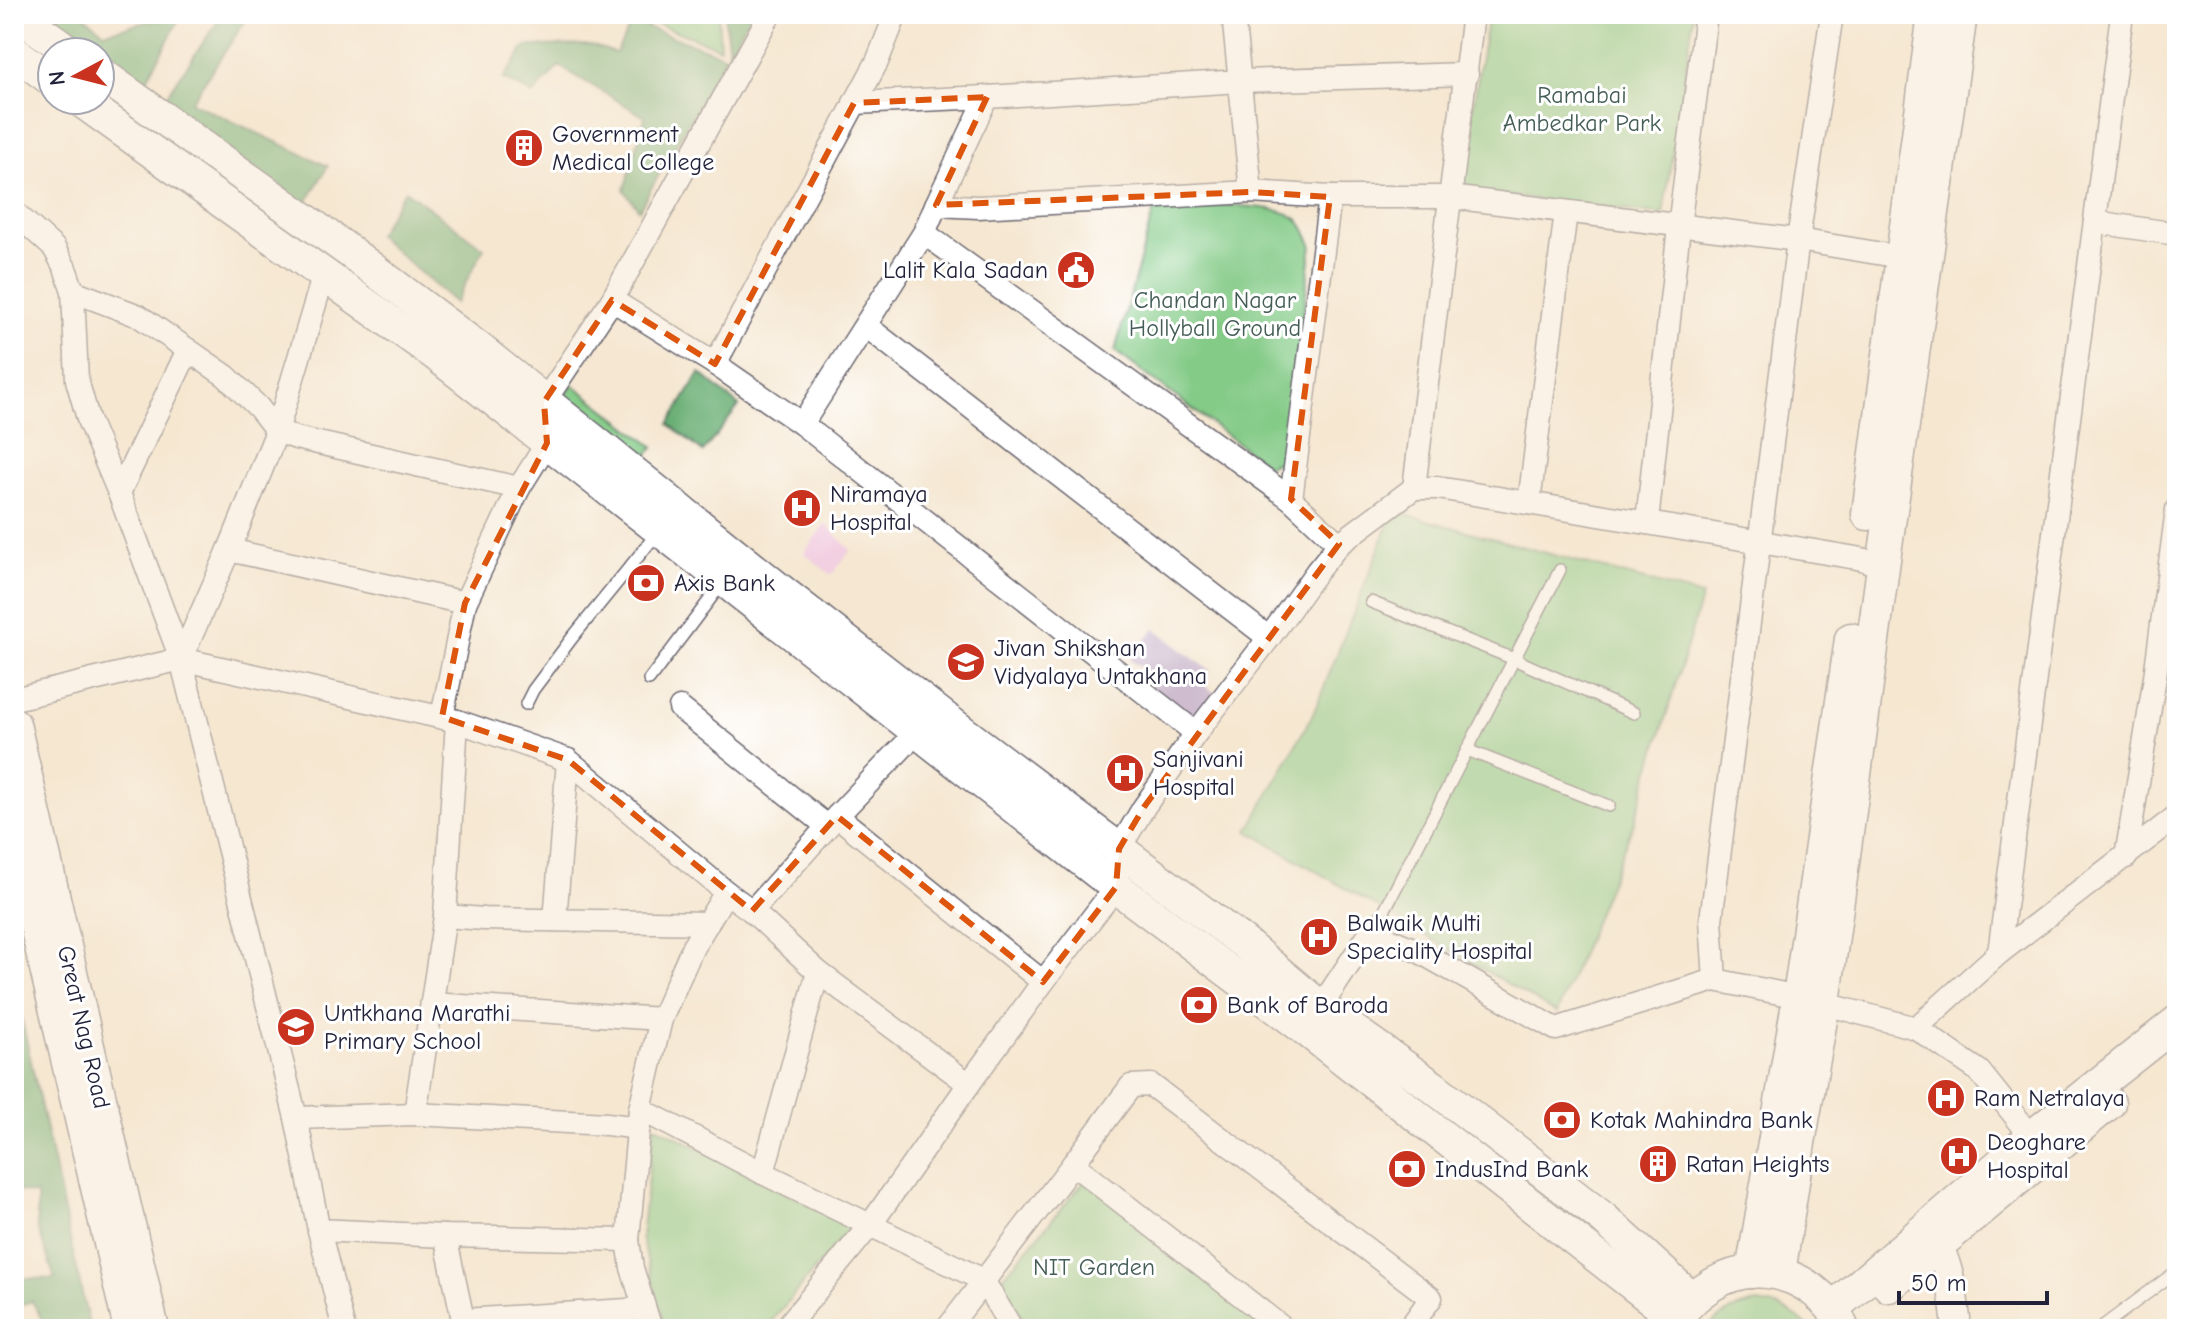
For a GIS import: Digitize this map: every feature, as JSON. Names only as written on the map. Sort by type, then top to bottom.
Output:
[{"type":"main road","points":[[1915,259],[1934,14]]},
{"type":"main road","points":[[1765,1272],[1812,1000],[1915,259],[1961,14]]},
{"type":"main road","points":[[28,18],[50,36]]},
{"type":"main road","points":[[18,59],[36,70]]},
{"type":"main road","points":[[116,84],[478,348],[785,594],[1244,943],[1313,1018]]},
{"type":"main road","points":[[102,116],[435,354],[1116,887],[1313,1018],[1680,1315],[1717,1280],[1744,1272],[1765,1272],[1808,1286],[1839,1321],[1934,1235],[2003,1164],[2039,1146],[2177,1049]]},
{"type":"main road","name":"Great Nag Road","points":[[14,724],[153,1329]]},
{"type":"main road","name":"Great Nag Road","points":[[14,831],[130,1329]]},
{"type":"main road","points":[[2039,1146],[2177,1022]]},
{"type":"street","points":[[415,1114],[445,916],[450,719],[465,603],[519,488],[547,443],[544,402],[612,300],[770,14]]},
{"type":"street","points":[[715,364],[877,62],[896,14]]},
{"type":"street","points":[[1233,14],[1251,192]]},
{"type":"street","points":[[1414,488],[1473,14]]},
{"type":"street","points":[[1647,522],[1706,14]]},
{"type":"street","points":[[1715,980],[1711,920],[1798,240],[1832,14]]},
{"type":"street","points":[[1999,953],[2122,14]]},
{"type":"street","points":[[854,103],[1241,81],[1467,74]]},
{"type":"street","points":[[802,424],[924,233],[987,97]]},
{"type":"street","points":[[936,205],[978,207],[1251,192],[1330,197],[1450,197],[1798,240],[1915,259]]},
{"type":"street","points":[[1291,499],[1330,197]]},
{"type":"street","points":[[14,212],[54,248],[73,291],[77,380],[89,422],[181,659],[296,1118],[319,1230],[344,1329]]},
{"type":"street","points":[[1529,503],[1566,212]]},
{"type":"street","points":[[2095,222],[2177,234]]},
{"type":"street","points":[[924,233],[1291,499],[1339,544]]},
{"type":"street","points":[[181,659],[277,431],[324,274]]},
{"type":"street","points":[[73,291],[139,316],[226,376],[277,431],[296,438],[519,488]]},
{"type":"street","points":[[612,300],[715,364],[802,424],[1196,733]]},
{"type":"street","points":[[866,326],[1269,638]]},
{"type":"street","points":[[119,493],[188,350]]},
{"type":"street","points":[[785,1329],[871,1224],[1043,982],[1116,887],[1119,849],[1144,807],[1317,571],[1339,544],[1414,488],[1438,488],[1647,522],[1873,563]]},
{"type":"street","points":[[2126,857],[2155,677],[2177,509]]},
{"type":"street","points":[[229,550],[465,603]]},
{"type":"street","points":[[14,699],[181,659],[450,719],[568,760],[752,911],[818,972],[969,1084]]},
{"type":"street","points":[[2155,677],[2177,660]]},
{"type":"street","points":[[680,708],[1043,982]]},
{"type":"street","points":[[752,911],[918,731]]},
{"type":"street","points":[[555,920],[568,760]]},
{"type":"street","points":[[1916,1028],[1999,953],[2177,816]]},
{"type":"street","points":[[445,1236],[464,1325],[647,1319],[632,1268],[628,1240],[640,1119],[661,1019],[693,947],[726,892]]},
{"type":"street","points":[[445,916],[708,923]]},
{"type":"street","points":[[1313,1018],[1371,931],[1420,952],[1556,1029],[1715,980],[1812,1000],[1916,1028],[1979,1071],[2039,1146]]},
{"type":"street","points":[[763,1173],[818,972]]},
{"type":"street","points":[[432,1004],[661,1019]]},
{"type":"street","points":[[947,1329],[1131,1086],[1151,1085],[1431,1298],[1409,1329]]},
{"type":"street","points":[[296,1118],[415,1114],[607,1124],[640,1119],[763,1173],[983,1280],[1012,1329]]},
{"type":"street","points":[[1073,1164],[1284,1329]]},
{"type":"street","points":[[319,1230],[628,1240]]},
{"type":"street","points":[[1934,1235],[1951,1279],[1957,1329]]},
{"type":"lane","points":[[526,704],[572,638],[660,530]]},
{"type":"lane","points":[[1371,931],[1560,570]]},
{"type":"lane","points":[[649,680],[724,580]]},
{"type":"lane","points":[[1371,602],[1514,659],[1634,713]]},
{"type":"lane","points":[[1467,750],[1609,806]]},
{"type":"lane","points":[[2099,1329],[2177,1271]]},
{"type":"highlighted area","points":[[987,97],[936,205],[1251,192],[1330,197],[1291,499],[1339,544],[1144,807],[1119,849],[1116,887],[1043,982],[837,816],[752,911],[568,760],[442,717],[465,603],[547,443],[544,402],[612,300],[715,364],[854,103]]},
{"type":"shaded area","points":[[825,524],[851,550],[831,575],[804,553]]},
{"type":"shaded area","points":[[1155,628],[1210,670],[1205,685],[1216,694],[1193,723],[1150,687],[1156,677],[1130,660]]},
{"type":"green space","points":[[39,14],[82,14],[104,32],[182,14],[142,89],[116,72],[116,36],[66,36]]},
{"type":"green space","points":[[223,14],[250,14],[191,102],[328,166],[305,205],[159,106]]},
{"type":"green space","points":[[631,14],[718,14],[720,48]]},
{"type":"green space","points":[[724,14],[751,14],[729,53]]},
{"type":"green space","name":"Ramabai Ambedkar Park","points":[[1488,14],[1694,14],[1663,215],[1460,190]]},
{"type":"green space","points":[[632,22],[726,56],[639,210],[624,190],[645,117],[559,66],[533,95],[503,79],[526,46],[590,45],[616,53]]},
{"type":"green space","points":[[405,190],[484,248],[455,303],[377,235]]},
{"type":"green space","name":"Chandan Nagar Hollyball Ground","points":[[1155,206],[1232,206],[1273,210],[1289,214],[1299,221],[1312,244],[1285,457],[1268,466],[1115,351]]},
{"type":"green space","points":[[700,373],[739,406],[703,452],[669,424]]},
{"type":"green space","points":[[572,384],[654,447],[641,462],[561,402]]},
{"type":"green space","points":[[1394,511],[1702,596],[1634,823],[1557,1013],[1248,831],[1314,712]]},
{"type":"green space","points":[[14,984],[90,1329],[47,1329],[32,1301],[14,1307],[14,1278],[55,1279],[37,1226],[37,1195],[14,1190]]},
{"type":"green space","points":[[654,1125],[851,1226],[765,1329],[665,1329],[641,1237]]},
{"type":"green space","name":"NIT Garden","points":[[1088,1177],[1271,1329],[1029,1329],[1000,1281]]},
{"type":"green space","points":[[1757,1303],[1786,1311],[1810,1329],[1707,1329],[1729,1312]]},
{"type":"place","name":"Government Medical College","points":[[524,148]]},
{"type":"place","name":"Lalit Kala Sadan","points":[[1076,270]]},
{"type":"place","name":"Niramaya Hospital","points":[[802,508]]},
{"type":"place","name":"Axis Bank","points":[[646,583]]},
{"type":"place","name":"Jivan Shikshan Vidyalaya Untakhana","points":[[966,662]]},
{"type":"place","name":"Sanjivani Hospital","points":[[1125,773]]},
{"type":"place","name":"Balwaik Multi Speciality Hospital","points":[[1319,937]]},
{"type":"place","name":"Bank of Baroda","points":[[1199,1005]]},
{"type":"place","name":"Untkhana Marathi Primary School","points":[[296,1027]]},
{"type":"place","name":"Ram Netralaya","points":[[1946,1098]]},
{"type":"place","name":"Kotak Mahindra Bank","points":[[1562,1120]]},
{"type":"place","name":"Deoghare Hospital","points":[[1959,1156]]},
{"type":"place","name":"Ratan Heights","points":[[1658,1164]]},
{"type":"place","name":"IndusInd Bank","points":[[1407,1169]]}]
